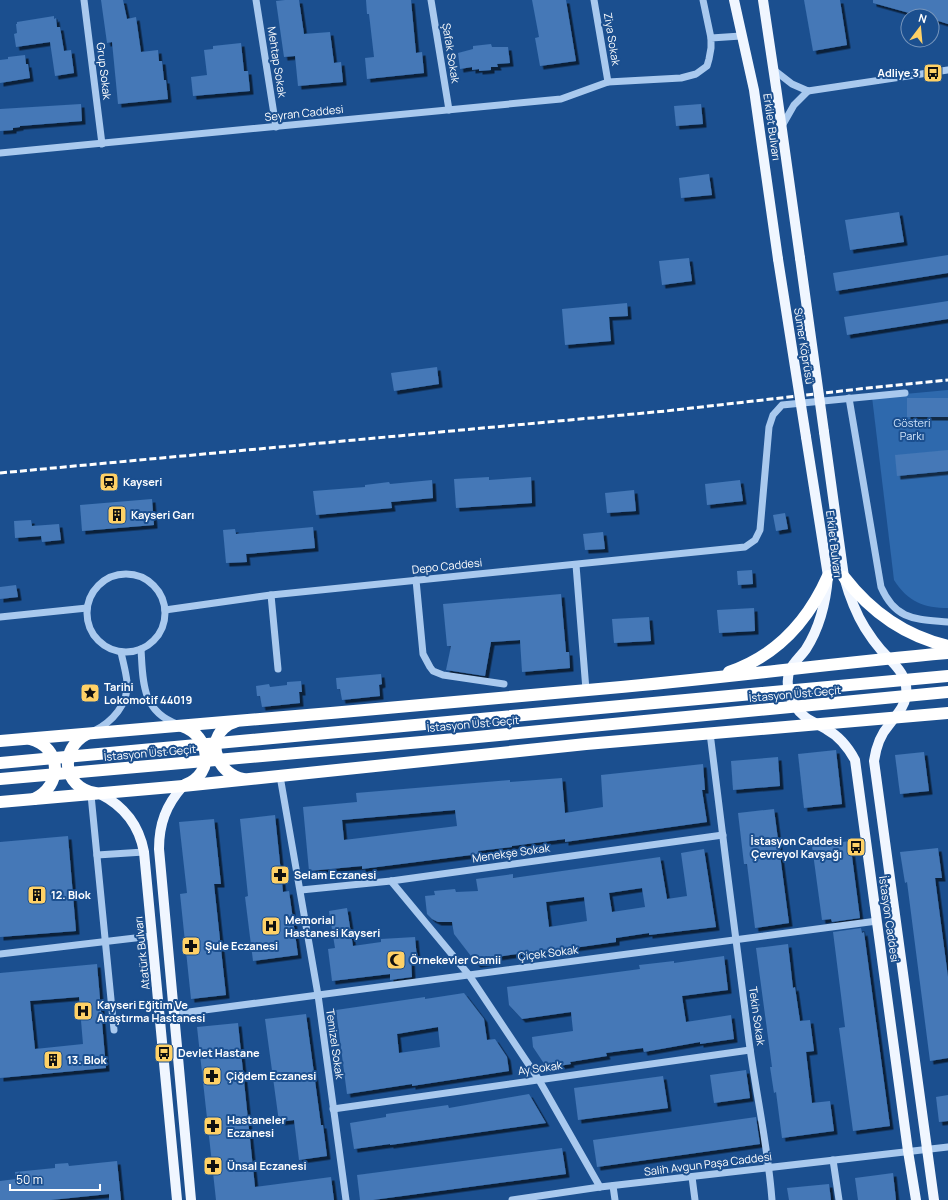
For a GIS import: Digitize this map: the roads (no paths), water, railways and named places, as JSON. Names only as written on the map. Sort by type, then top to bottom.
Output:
[{"type":"highway","points":[[703,679],[736,670],[756,660],[779,644],[792,633],[809,611],[828,576]]},
{"type":"highway","points":[[844,577],[867,603],[894,625],[922,639],[948,646]]},
{"type":"highway","points":[[0,741],[586,690],[948,653]]},
{"type":"highway","name":"İstasyon Üst Geçit","points":[[0,763],[948,676]]},
{"type":"highway","name":"İstasyon Üst Geçit","points":[[0,779],[468,738],[948,692]]},
{"type":"highway","points":[[0,802],[249,780],[491,753],[948,713]]},
{"type":"highway","points":[[236,721],[224,727],[220,733],[217,739],[216,753],[225,770],[235,777],[249,780]]},
{"type":"highway","points":[[180,726],[199,736],[205,749],[206,756],[200,775],[189,784],[183,786]]},
{"type":"highway","points":[[87,734],[81,737],[72,747],[68,760],[68,767],[72,779],[87,792],[95,794]]},
{"type":"highway","points":[[28,739],[37,741],[48,749],[52,755],[55,769],[49,788],[31,800]]},
{"type":"main road","name":"Erkilet Bulvarı","points":[[734,0],[754,90],[778,259]]},
{"type":"main road","name":"Erkilet Bulvarı","points":[[763,0],[800,258]]},
{"type":"main road","name":"Sümer Köprüsü","points":[[800,258],[824,432]]},
{"type":"main road","name":"Sümer Köprüsü","points":[[778,259],[806,437]]},
{"type":"main road","name":"Erkilet Bulvarı","points":[[824,432],[844,577],[852,603],[864,627],[889,658]]},
{"type":"main road","name":"Erkilet Bulvarı","points":[[790,670],[807,647],[819,621],[824,606],[828,576],[806,437]]},
{"type":"main road","name":"İstasyon Caddesi","points":[[889,658],[899,668],[905,680],[906,687],[904,704],[879,740],[875,751],[874,761],[934,1200]]},
{"type":"main road","name":"İstasyon Caddesi","points":[[790,670],[788,677],[789,692],[794,706],[804,717],[826,729],[842,741],[855,760],[916,1200]]},
{"type":"main road","points":[[183,786],[172,799],[161,825],[159,837],[191,1200]]},
{"type":"main road","name":"Atatürk Bulvarı","points":[[95,794],[118,805],[133,822],[142,841],[177,1200]]},
{"type":"street","name":"Grup Sokak","points":[[84,0],[102,144]]},
{"type":"street","name":"Mehtap Sokak","points":[[256,0],[276,127]]},
{"type":"street","name":"Şafak Sokak","points":[[431,0],[449,110]]},
{"type":"street","name":"Ziya Sokak","points":[[594,0],[608,82]]},
{"type":"street","name":"Seyran Caddesi","points":[[0,154],[560,99],[608,82],[681,78],[696,74],[707,66],[709,59],[711,38],[703,0]]},
{"type":"street","points":[[711,38],[741,36]]},
{"type":"street","points":[[774,70],[792,84],[808,91],[948,70]]},
{"type":"street","points":[[782,126],[794,105],[808,91]]},
{"type":"street","points":[[905,393],[849,398],[881,587],[889,601],[899,611],[906,615],[912,618],[948,622]]},
{"type":"street","name":"Depo Caddesi","points":[[165,610],[271,595],[745,547],[758,536],[760,530],[768,434],[771,421],[778,408],[782,405],[849,398]]},
{"type":"street","points":[[576,565],[586,690]]},
{"type":"street","points":[[127,574],[143,578],[156,588],[160,594],[165,610],[165,618],[159,633],[154,640],[141,649],[135,651],[121,652],[107,647],[95,637],[88,623],[87,608],[93,592],[98,586],[111,577],[127,574]]},
{"type":"street","points":[[416,580],[423,654],[424,659],[433,671],[443,676],[504,684]]},
{"type":"street","points":[[271,595],[278,669]]},
{"type":"street","points":[[0,617],[87,608]]},
{"type":"street","points":[[141,649],[144,687],[150,703],[160,715],[180,726]]},
{"type":"street","points":[[87,734],[107,723],[120,710],[124,701],[127,683],[121,652]]},
{"type":"street","name":"Tekin Sokak","points":[[710,733],[735,940],[750,1050],[769,1168],[772,1200]]},
{"type":"street","name":"Temizel Sokak","points":[[280,776],[301,890],[318,995],[346,1200]]},
{"type":"street","points":[[95,794],[97,855],[114,1030]]},
{"type":"street","name":"Menekşe Sokak","points":[[301,890],[391,881],[723,835]]},
{"type":"street","points":[[97,855],[144,852]]},
{"type":"street","points":[[391,881],[469,975],[539,1080],[600,1187]]},
{"type":"street","name":"Çiçek Sokak","points":[[174,1014],[877,921]]},
{"type":"street","points":[[0,954],[152,936]]},
{"type":"street","name":"Ay Sokak","points":[[333,1109],[750,1050]]},
{"type":"street","name":"Salih Avgun Paşa Caddesi","points":[[512,1200],[600,1187],[948,1147]]},
{"type":"street","points":[[834,1160],[839,1200]]},
{"type":"street","points":[[692,1176],[695,1200]]},
{"type":"street","points":[[613,1186],[615,1200]]},
{"type":"railway","points":[[0,473],[666,411],[948,380]]},
{"type":"place","name":"Adliye 3","points":[[933,73]]},
{"type":"place","name":"Kayseri","points":[[109,482]]},
{"type":"place","name":"Kayseri Garı","points":[[117,515]]},
{"type":"place","name":"Tarihi Lokomotif 44019","points":[[90,693]]},
{"type":"place","name":"İstasyon Caddesi Çevreyol Kavşağı","points":[[856,847]]},
{"type":"place","name":"Selam Eczanesi","points":[[280,875]]},
{"type":"place","name":"12. Blok","points":[[37,895]]},
{"type":"place","name":"Memorial Hastanesi Kayseri","points":[[271,926]]},
{"type":"place","name":"Şule Eczanesi","points":[[191,946]]},
{"type":"place","name":"Örnekevler Camii","points":[[396,960]]},
{"type":"place","name":"Kayseri Eğitim Ve Araştırma Hastanesi","points":[[83,1011]]},
{"type":"place","name":"Devlet Hastane","points":[[164,1053]]},
{"type":"place","name":"13. Blok","points":[[53,1060]]},
{"type":"place","name":"Çiğdem Eczanesi","points":[[212,1076]]},
{"type":"place","name":"Hastaneler Eczanesi","points":[[213,1126]]},
{"type":"place","name":"Ünsal Eczanesi","points":[[213,1166]]},
{"type":"park label","name":"Gösteri Parkı","points":[[912,429]]}]
